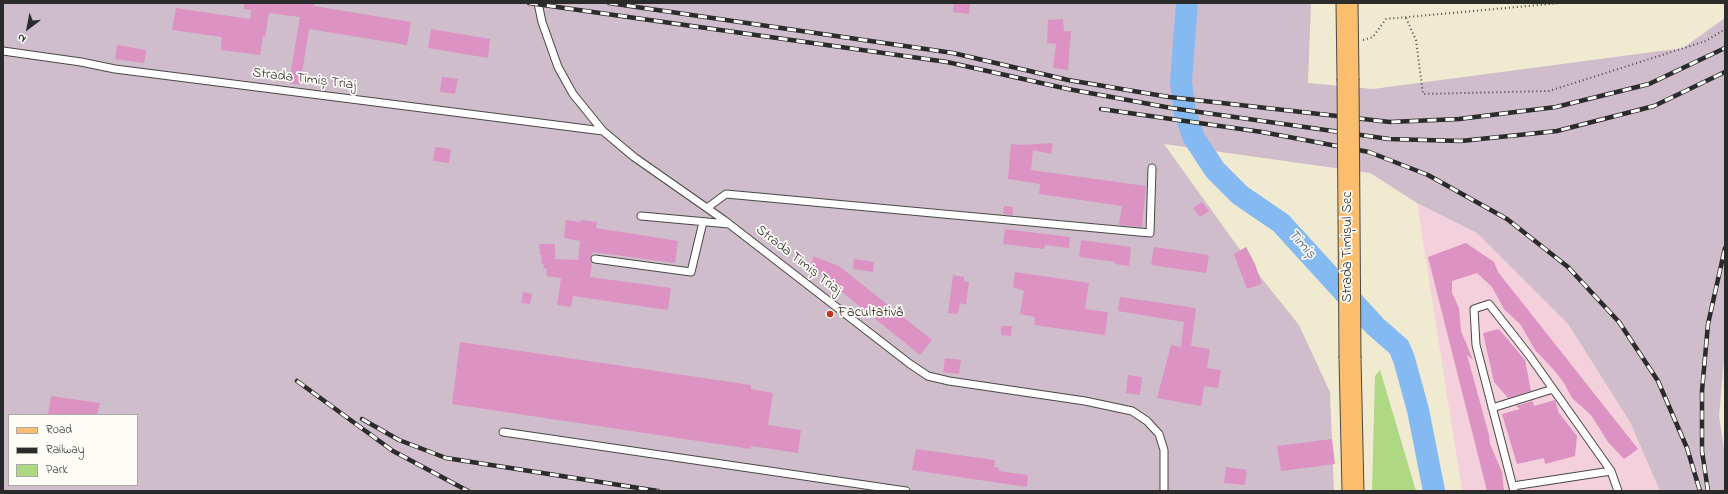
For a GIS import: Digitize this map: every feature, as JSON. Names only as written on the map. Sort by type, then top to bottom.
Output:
[{"type":"main road","name":"Strada Timișul Sec","points":[[1347,3],[1350,358],[1353,491]]},
{"type":"lane","name":"Strada Timiș Triaj","points":[[538,3],[542,22],[558,68],[573,94],[603,130],[634,156],[729,224],[910,364],[928,376],[949,381],[1085,401],[1132,411],[1147,421],[1159,434],[1164,450],[1164,491]]},
{"type":"lane","name":"Strada Timiș Triaj","points":[[3,51],[81,62],[122,70],[603,130]]},
{"type":"lane","points":[[707,208],[726,194],[1150,233],[1152,168]]},
{"type":"lane","points":[[641,216],[729,224]]},
{"type":"lane","points":[[595,259],[691,272],[703,222]]},
{"type":"lane","points":[[1611,471],[1514,488],[1476,345],[1474,309],[1489,304],[1529,354],[1611,471],[1618,491]]},
{"type":"lane","points":[[1492,408],[1553,389]]},
{"type":"lane","points":[[503,432],[906,491]]},
{"type":"path","points":[[1347,46],[1372,37],[1386,19],[1561,3]]},
{"type":"path","points":[[1406,18],[1416,40],[1423,94],[1549,91],[1706,41],[1725,29]]},
{"type":"shaded area","points":[[3,3],[1311,3],[1308,83],[1373,89],[1683,48],[1725,18],[1725,348],[1719,416],[1725,456],[1725,491],[1660,491],[1630,422],[1568,324],[1477,233],[1417,203],[1370,173],[1164,144],[1251,265],[1299,325],[1330,392],[1334,491],[3,491]]},
{"type":"shaded area","points":[[1417,203],[1477,233],[1568,324],[1630,422],[1660,491],[1462,491]]},
{"type":"green space","points":[[1380,370],[1416,491],[1372,491],[1375,376]]},
{"type":"building","points":[[244,3],[314,3],[314,6],[411,22],[407,45],[309,29],[300,85],[289,83],[300,17],[269,13],[260,55],[221,50],[222,37],[172,30],[176,8],[250,19],[251,10],[244,9]]},
{"type":"building","points":[[954,3],[970,3],[969,14],[953,12]]},
{"type":"building","points":[[1063,19],[1064,31],[1071,31],[1068,70],[1053,68],[1056,44],[1047,43],[1048,20]]},
{"type":"building","points":[[431,29],[490,39],[488,58],[428,48]]},
{"type":"building","points":[[117,45],[146,50],[144,63],[115,59]]},
{"type":"building","points":[[442,77],[458,79],[455,94],[440,92]]},
{"type":"building","points":[[1053,143],[1051,154],[1033,150],[1031,170],[1146,186],[1142,227],[1119,225],[1122,206],[1039,194],[1040,184],[1008,179],[1011,144],[1021,145]]},
{"type":"building","points":[[435,147],[451,149],[449,163],[433,161]]},
{"type":"building","points":[[1202,202],[1209,211],[1200,217],[1193,208]]},
{"type":"building","points":[[1004,206],[1013,207],[1013,215],[1003,214]]},
{"type":"building","points":[[566,220],[597,222],[596,228],[678,241],[675,263],[593,252],[590,258],[592,263],[590,277],[671,288],[668,310],[573,296],[571,307],[557,305],[561,278],[546,276],[547,269],[543,268],[544,264],[541,263],[542,255],[540,255],[539,244],[555,244],[555,259],[578,260],[580,241],[564,238]]},
{"type":"building","points":[[1005,229],[1070,237],[1069,248],[1045,245],[1044,249],[1003,244]]},
{"type":"building","points":[[1081,240],[1131,247],[1129,266],[1115,264],[1115,262],[1079,257]]},
{"type":"building","points":[[1466,243],[1494,262],[1498,272],[1638,449],[1624,459],[1608,442],[1591,415],[1572,398],[1564,383],[1554,370],[1535,350],[1521,325],[1504,309],[1492,287],[1477,273],[1452,281],[1452,293],[1459,308],[1461,331],[1473,360],[1467,355],[1489,435],[1490,444],[1502,472],[1504,491],[1487,491],[1428,257]]},
{"type":"building","points":[[1154,247],[1209,255],[1206,273],[1151,265]]},
{"type":"building","points":[[1246,247],[1255,264],[1262,284],[1247,289],[1234,254]]},
{"type":"building","points":[[813,256],[839,266],[932,340],[920,355],[811,267]]},
{"type":"building","points":[[854,259],[874,262],[873,272],[853,269]]},
{"type":"building","points":[[1015,272],[1089,283],[1085,309],[1108,312],[1105,335],[1034,325],[1035,317],[1020,314],[1024,291],[1013,287]]},
{"type":"building","points":[[953,275],[964,277],[964,281],[969,282],[966,305],[960,303],[958,314],[948,313]]},
{"type":"building","points":[[523,292],[532,294],[530,304],[521,303]]},
{"type":"building","points":[[1120,297],[1196,308],[1191,346],[1210,349],[1207,368],[1221,370],[1218,388],[1204,386],[1201,406],[1157,398],[1171,345],[1181,347],[1184,322],[1118,311]]},
{"type":"building","points":[[1001,326],[1012,326],[1011,336],[1001,335]]},
{"type":"building","points":[[1499,329],[1525,360],[1531,391],[1508,398],[1494,382],[1483,333]]},
{"type":"building","points":[[460,342],[751,385],[751,389],[773,393],[768,425],[801,430],[798,453],[751,446],[751,449],[452,404]]},
{"type":"building","points":[[945,358],[961,360],[959,374],[943,372]]},
{"type":"building","points":[[1128,375],[1142,377],[1140,395],[1126,393]]},
{"type":"building","points":[[51,396],[100,403],[97,414],[48,414]]},
{"type":"building","points":[[1555,400],[1559,413],[1577,436],[1575,456],[1545,464],[1544,458],[1517,464],[1502,414],[1520,409],[1516,406],[1533,401],[1534,406]]},
{"type":"building","points":[[1332,439],[1335,464],[1281,471],[1277,446]]},
{"type":"building","points":[[916,449],[995,460],[994,467],[999,468],[999,471],[1028,475],[1027,487],[912,470]]},
{"type":"building","points":[[1226,467],[1247,470],[1245,485],[1224,483]]},
{"type":"waterway","name":"Timiș","points":[[1187,3],[1181,82],[1185,113],[1194,138],[1215,170],[1240,195],[1281,223],[1375,326],[1399,347],[1404,359],[1418,410],[1434,491]]},
{"type":"railway","points":[[529,3],[947,62],[1068,89],[1171,108],[1389,139],[1461,141],[1557,131],[1654,106],[1725,72]]},
{"type":"railway","points":[[609,3],[953,53],[1068,80],[1169,97],[1390,122],[1459,119],[1556,107],[1649,84],[1725,48]]},
{"type":"railway","points":[[1101,109],[1262,132],[1369,152],[1428,175],[1507,219],[1568,267],[1619,322],[1658,381],[1687,448],[1700,491]]},
{"type":"railway","points":[[1708,491],[1702,451],[1702,391],[1708,324],[1725,248]]},
{"type":"railway","points":[[297,381],[393,451],[468,491]]},
{"type":"railway","points":[[362,419],[399,440],[446,458],[658,491]]},
{"type":"place","name":"Facultativă","points":[[830,314]]}]
